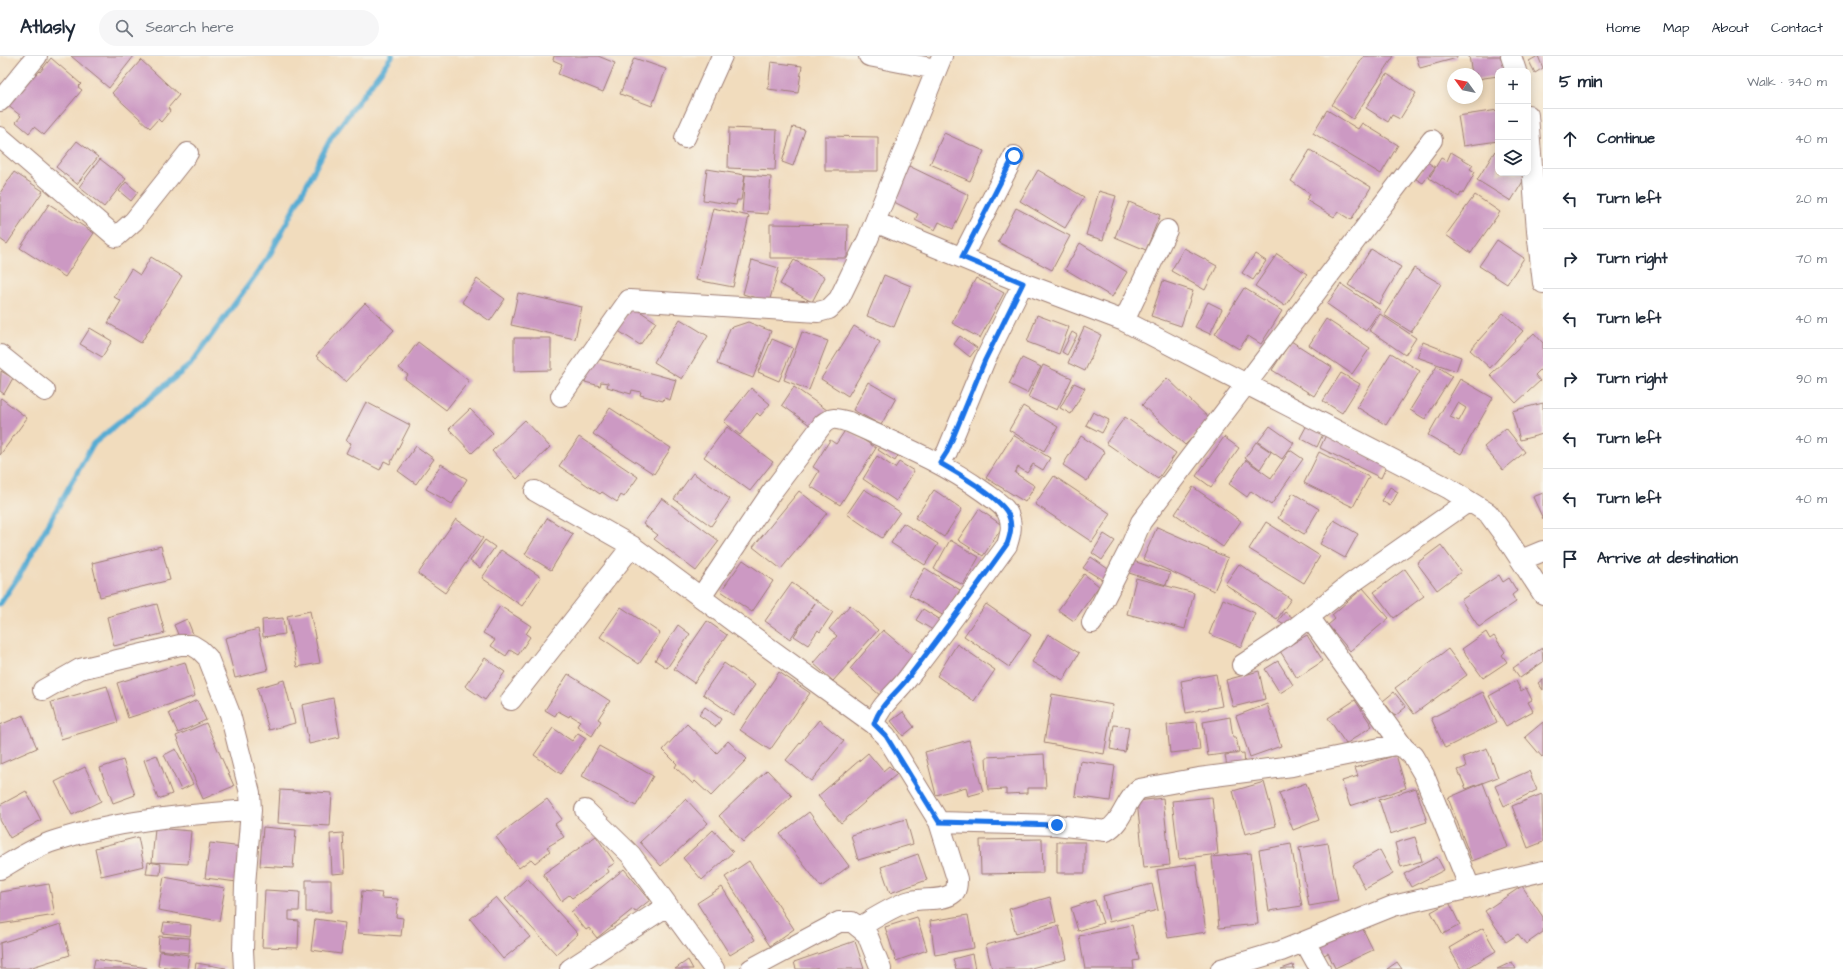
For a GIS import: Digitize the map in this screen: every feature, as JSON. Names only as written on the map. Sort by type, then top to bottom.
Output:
[{"type":"street","points":[[0,101],[36,56]]},
{"type":"street","points":[[685,138],[722,56]]},
{"type":"street","points":[[560,396],[629,300],[818,312],[829,309],[839,299],[875,222],[939,62],[869,56]]},
{"type":"street","points":[[1511,56],[1515,68]]},
{"type":"street","points":[[0,137],[116,237],[134,221],[188,153]]},
{"type":"street","points":[[1092,623],[1142,522],[1246,383],[1357,241],[1432,140]]},
{"type":"street","points":[[1530,140],[1542,275]]},
{"type":"street","points":[[962,257],[1014,156]]},
{"type":"street","points":[[875,222],[1023,283],[1124,321],[1448,488],[1488,513],[1543,594]]},
{"type":"street","points":[[1124,321],[1167,230]]},
{"type":"street","points":[[940,463],[947,452],[985,360],[1023,283]]},
{"type":"street","points":[[0,355],[45,392]]},
{"type":"street","points":[[700,597],[771,493],[823,424],[829,419],[837,418],[849,422],[959,473],[1006,511],[1011,532],[1007,544],[906,681],[883,705],[877,714],[874,724]]},
{"type":"street","points":[[535,491],[632,546],[768,648],[874,724],[886,736],[939,822],[957,879],[953,894],[944,897],[908,902],[867,926],[852,922],[839,922],[751,969]]},
{"type":"street","points":[[1242,664],[1284,637],[1349,585],[1469,501]]},
{"type":"street","points":[[511,700],[632,546]]},
{"type":"street","points":[[1521,560],[1543,551]]},
{"type":"street","points":[[1309,617],[1404,748],[1413,756],[1424,775],[1470,888]]},
{"type":"street","points":[[43,690],[80,669],[180,645],[192,645],[208,658],[230,714],[250,793],[252,810],[245,885],[244,969]]},
{"type":"street","points":[[939,822],[1057,825],[1106,831],[1117,821],[1134,792],[1139,789],[1199,778],[1292,766],[1388,746],[1396,745],[1404,748]]},
{"type":"street","points":[[0,869],[27,853],[53,841],[134,821],[252,810]]},
{"type":"street","points":[[585,810],[631,856],[714,969]]},
{"type":"street","points":[[1221,969],[1305,942],[1393,906],[1543,871]]},
{"type":"street","points":[[570,969],[667,906]]},
{"type":"street","points":[[867,926],[881,969]]},
{"type":"street","points":[[1305,942],[1320,969]]},
{"type":"building","points":[[71,56],[134,56],[109,88]]},
{"type":"building","points":[[554,56],[598,56],[615,63],[603,92],[558,74],[562,64],[553,60]]},
{"type":"building","points":[[1364,56],[1394,56],[1353,119],[1332,105]]},
{"type":"building","points":[[1416,56],[1457,56],[1457,58],[1420,68]]},
{"type":"building","points":[[1469,56],[1505,56],[1507,68],[1495,68],[1495,76],[1483,78],[1483,68],[1471,68]]},
{"type":"building","points":[[1538,56],[1543,68],[1535,73],[1529,61]]},
{"type":"building","points":[[51,58],[81,84],[78,87],[82,90],[44,135],[34,127],[29,133],[16,122],[21,116],[7,105],[37,69],[40,72]]},
{"type":"building","points":[[634,58],[666,69],[652,106],[620,94]]},
{"type":"building","points":[[141,60],[179,95],[168,108],[170,111],[161,122],[158,119],[150,128],[112,93]]},
{"type":"building","points":[[771,62],[802,66],[798,93],[768,89]]},
{"type":"building","points":[[1387,74],[1416,93],[1400,119],[1392,115],[1388,122],[1366,108]]},
{"type":"building","points":[[1327,110],[1358,129],[1362,123],[1398,145],[1381,174],[1313,133]]},
{"type":"building","points":[[1495,110],[1495,141],[1463,146],[1458,116]]},
{"type":"building","points":[[793,127],[805,130],[793,166],[782,162]]},
{"type":"building","points":[[729,128],[777,130],[775,170],[728,168]]},
{"type":"building","points":[[944,133],[984,151],[970,181],[930,164]]},
{"type":"building","points":[[825,136],[878,137],[878,171],[825,171]]},
{"type":"building","points":[[77,141],[98,157],[77,184],[56,167]]},
{"type":"building","points":[[1310,150],[1371,187],[1351,220],[1338,212],[1334,217],[1306,200],[1310,194],[1291,181]]},
{"type":"building","points":[[1495,151],[1495,176],[1526,176],[1511,201],[1477,180]]},
{"type":"building","points":[[1451,152],[1473,165],[1470,169],[1475,172],[1463,194],[1461,193],[1459,197],[1429,178],[1441,158],[1447,161]]},
{"type":"building","points":[[100,159],[126,179],[104,207],[79,187]]},
{"type":"building","points":[[1427,162],[1435,167],[1423,183],[1416,179]]},
{"type":"building","points":[[909,166],[969,195],[953,229],[939,222],[935,230],[915,220],[918,214],[892,201]]},
{"type":"building","points":[[707,169],[745,175],[741,200],[737,200],[736,205],[703,200]]},
{"type":"building","points":[[1038,170],[1084,197],[1065,228],[1020,201]]},
{"type":"building","points":[[14,172],[43,191],[7,244],[0,239],[0,193]]},
{"type":"building","points":[[745,175],[771,177],[768,214],[742,212]]},
{"type":"building","points":[[126,182],[138,192],[131,201],[119,191]]},
{"type":"building","points":[[1099,191],[1116,196],[1103,240],[1086,235]]},
{"type":"building","points":[[1475,195],[1500,212],[1471,253],[1446,235]]},
{"type":"building","points":[[1129,202],[1160,215],[1146,250],[1115,237]]},
{"type":"building","points":[[49,204],[94,233],[65,277],[20,248]]},
{"type":"building","points":[[713,208],[749,216],[733,287],[696,280]]},
{"type":"building","points":[[1016,208],[1070,236],[1052,270],[998,242]]},
{"type":"building","points":[[770,224],[848,225],[847,258],[770,258]]},
{"type":"building","points":[[1497,240],[1524,258],[1507,284],[1479,266]]},
{"type":"building","points":[[1080,243],[1127,272],[1112,297],[1065,269]]},
{"type":"building","points":[[1184,248],[1217,266],[1205,290],[1171,271]]},
{"type":"building","points":[[1371,249],[1401,267],[1379,304],[1348,285]]},
{"type":"building","points":[[1255,254],[1266,261],[1253,280],[1242,273]]},
{"type":"building","points":[[1277,254],[1307,274],[1285,306],[1255,286]]},
{"type":"building","points":[[151,257],[182,276],[141,343],[108,323],[121,301],[114,297],[131,269],[140,275]]},
{"type":"building","points":[[752,260],[779,268],[769,302],[743,294]]},
{"type":"building","points":[[794,260],[825,277],[812,302],[780,284]]},
{"type":"building","points":[[1414,268],[1441,284],[1411,332],[1384,315]]},
{"type":"building","points":[[884,275],[911,286],[894,327],[867,316]]},
{"type":"building","points":[[976,278],[1004,293],[980,338],[952,323]]},
{"type":"building","points":[[477,279],[505,299],[490,321],[462,302]]},
{"type":"building","points":[[1163,281],[1193,291],[1181,326],[1151,316]]},
{"type":"building","points":[[1341,284],[1380,310],[1366,331],[1327,304]]},
{"type":"building","points":[[1244,288],[1282,311],[1261,344],[1248,336],[1239,349],[1215,334]]},
{"type":"building","points":[[518,293],[582,307],[575,339],[511,325]]},
{"type":"building","points":[[1208,302],[1222,309],[1210,334],[1195,327]]},
{"type":"building","points":[[365,303],[394,330],[346,382],[316,356]]},
{"type":"building","points":[[632,306],[656,322],[640,345],[617,330]]},
{"type":"building","points":[[1503,313],[1523,331],[1490,368],[1470,350]]},
{"type":"building","points":[[1380,314],[1416,338],[1405,355],[1369,330]]},
{"type":"building","points":[[1037,315],[1069,327],[1059,354],[1027,342]]},
{"type":"building","points":[[680,319],[708,336],[682,379],[654,362]]},
{"type":"building","points":[[1326,319],[1370,348],[1352,374],[1309,345]]},
{"type":"building","points":[[748,322],[771,331],[753,378],[717,364],[730,328]]},
{"type":"building","points":[[854,326],[880,342],[848,396],[821,379]]},
{"type":"building","points":[[1084,327],[1101,335],[1085,371],[1068,363]]},
{"type":"building","points":[[90,328],[112,341],[102,357],[80,344]]},
{"type":"building","points":[[802,332],[828,341],[809,390],[784,380]]},
{"type":"building","points":[[1072,332],[1077,335],[1067,355],[1062,352]]},
{"type":"building","points":[[1534,333],[1543,343],[1543,367],[1535,375],[1540,381],[1516,403],[1490,375]]},
{"type":"building","points":[[960,336],[977,348],[970,357],[954,344]]},
{"type":"building","points":[[514,338],[551,338],[551,370],[514,371]]},
{"type":"building","points":[[772,339],[793,348],[779,381],[758,372]]},
{"type":"building","points":[[1291,341],[1332,367],[1314,396],[1272,370]]},
{"type":"building","points":[[418,342],[469,381],[446,410],[405,379],[408,375],[399,368]]},
{"type":"building","points":[[1423,342],[1461,357],[1456,371],[1417,357]]},
{"type":"building","points":[[1391,353],[1420,371],[1386,425],[1357,407]]},
{"type":"building","points":[[591,357],[676,380],[670,400],[664,398],[663,401],[640,395],[641,392],[632,390],[631,394],[607,387],[608,383],[601,382],[600,386],[585,382]]},
{"type":"building","points":[[1022,358],[1041,367],[1027,393],[1009,384]]},
{"type":"building","points":[[1043,365],[1072,378],[1057,410],[1028,397]]},
{"type":"building","points":[[1437,366],[1452,376],[1425,419],[1410,410]]},
{"type":"building","points":[[1,371],[13,378],[4,394],[0,391]]},
{"type":"building","points":[[1341,373],[1360,384],[1342,413],[1323,401]]},
{"type":"building","points":[[1167,378],[1210,419],[1185,445],[1142,405]]},
{"type":"building","points":[[1460,379],[1493,398],[1461,454],[1428,435]],"holes":[[[1458,403],[1466,408],[1459,421],[1450,417]]]},
{"type":"building","points":[[868,382],[896,398],[881,425],[853,410]]},
{"type":"building","points":[[1074,383],[1085,388],[1071,414],[1060,408]]},
{"type":"building","points":[[794,387],[827,410],[814,428],[782,405]]},
{"type":"building","points":[[751,388],[770,404],[760,416],[757,413],[740,435],[724,422]]},
{"type":"building","points":[[1,398],[27,418],[0,455],[0,399]]},
{"type":"building","points":[[366,402],[410,425],[390,464],[384,461],[380,470],[346,453],[351,443],[346,441]]},
{"type":"building","points":[[1543,403],[1543,434],[1520,440],[1512,411]]},
{"type":"building","points":[[1023,406],[1058,427],[1044,451],[1009,430]]},
{"type":"building","points":[[610,408],[671,448],[654,474],[593,434]]},
{"type":"building","points":[[470,409],[493,433],[472,453],[449,429]]},
{"type":"building","points":[[1093,412],[1109,420],[1102,433],[1086,425]]},
{"type":"building","points":[[1125,417],[1176,453],[1158,479],[1106,443]]},
{"type":"building","points":[[525,420],[550,447],[517,479],[492,451]]},
{"type":"building","points":[[1307,425],[1323,434],[1317,447],[1300,438]]},
{"type":"building","points":[[1270,426],[1294,443],[1282,459],[1258,442]]},
{"type":"building","points":[[727,427],[773,462],[750,491],[704,457]]},
{"type":"building","points":[[1506,428],[1525,452],[1503,470],[1484,447]]},
{"type":"building","points":[[846,429],[876,448],[840,505],[810,486],[819,471],[813,467],[830,440],[836,444]]},
{"type":"building","points":[[1013,435],[1050,458],[1043,470],[1033,464],[1027,473],[1018,467],[1015,473],[1035,486],[1025,502],[986,478]]},
{"type":"building","points":[[1326,435],[1387,465],[1381,478],[1320,448]]},
{"type":"building","points":[[1081,436],[1105,452],[1087,481],[1063,465]]},
{"type":"building","points":[[579,437],[638,477],[624,497],[621,495],[617,502],[602,492],[600,494],[559,466]]},
{"type":"building","points":[[1224,437],[1239,448],[1211,487],[1196,476]]},
{"type":"building","points":[[884,441],[900,452],[895,461],[878,450]]},
{"type":"building","points":[[1256,442],[1271,452],[1260,469],[1245,458]]},
{"type":"building","points":[[416,446],[434,459],[416,484],[398,471]]},
{"type":"building","points":[[1290,450],[1303,459],[1271,505],[1251,491],[1247,497],[1229,484],[1246,460],[1271,478]]},
{"type":"building","points":[[1319,452],[1369,477],[1353,507],[1304,483]]},
{"type":"building","points":[[877,456],[895,468],[899,462],[914,471],[896,501],[863,479]]},
{"type":"building","points":[[441,464],[467,479],[452,504],[426,489]]},
{"type":"building","points":[[693,473],[730,499],[711,526],[674,499]]},
{"type":"building","points":[[1054,476],[1111,514],[1092,542],[1035,504]]},
{"type":"building","points":[[1193,487],[1241,521],[1223,547],[1175,514]]},
{"type":"building","points":[[1390,487],[1398,492],[1390,506],[1382,501]]},
{"type":"building","points":[[864,489],[900,512],[882,538],[847,514]]},
{"type":"building","points":[[934,490],[962,509],[944,537],[915,518]]},
{"type":"building","points":[[799,491],[827,513],[781,569],[753,547]]},
{"type":"building","points":[[1293,493],[1319,509],[1304,534],[1278,518]]},
{"type":"building","points":[[1543,493],[1543,519],[1533,497]]},
{"type":"building","points":[[662,498],[719,541],[696,571],[654,539],[658,535],[643,524]]},
{"type":"building","points":[[979,509],[1003,526],[983,556],[958,540]]},
{"type":"building","points":[[547,518],[573,534],[551,570],[525,554]]},
{"type":"building","points":[[456,519],[483,538],[445,593],[418,574]]},
{"type":"building","points":[[1334,520],[1358,534],[1345,558],[1320,544]]},
{"type":"building","points":[[1266,522],[1320,556],[1304,583],[1249,549]]},
{"type":"building","points":[[903,523],[938,544],[925,565],[891,543]]},
{"type":"building","points":[[1157,527],[1228,558],[1214,591],[1143,559]]},
{"type":"building","points":[[1104,534],[1115,541],[1102,560],[1092,553]]},
{"type":"building","points":[[485,540],[495,547],[480,568],[470,561]]},
{"type":"building","points":[[950,540],[979,557],[963,585],[934,569]]},
{"type":"building","points":[[1441,545],[1461,572],[1437,590],[1417,563]]},
{"type":"building","points":[[161,546],[170,580],[100,597],[92,563]]},
{"type":"building","points":[[501,550],[541,577],[522,606],[482,578]]},
{"type":"building","points":[[1091,557],[1111,571],[1104,581],[1083,568]]},
{"type":"building","points":[[743,560],[773,581],[752,612],[721,591]]},
{"type":"building","points":[[1130,560],[1170,573],[1166,585],[1126,572]]},
{"type":"building","points":[[1239,564],[1291,599],[1277,619],[1225,584]]},
{"type":"building","points":[[925,568],[960,590],[944,616],[909,595]]},
{"type":"building","points":[[1405,569],[1424,596],[1394,618],[1374,592]]},
{"type":"building","points":[[1084,574],[1099,586],[1074,621],[1058,610]]},
{"type":"building","points":[[1499,575],[1503,582],[1509,578],[1517,591],[1512,595],[1516,602],[1479,627],[1461,600]]},
{"type":"building","points":[[1136,578],[1194,593],[1185,629],[1127,614]]},
{"type":"building","points":[[792,583],[833,612],[820,632],[818,630],[808,645],[794,636],[815,603],[790,639],[765,621]]},
{"type":"building","points":[[1363,588],[1389,618],[1350,651],[1328,625],[1335,619],[1332,615]]},
{"type":"building","points":[[1223,599],[1255,613],[1241,647],[1209,634]]},
{"type":"building","points":[[157,604],[165,633],[114,646],[107,617]]},
{"type":"building","points":[[986,604],[1031,635],[1009,667],[964,636]]},
{"type":"building","points":[[850,605],[878,630],[833,681],[813,663],[837,636],[829,629]]},
{"type":"building","points":[[500,606],[531,626],[526,634],[530,637],[518,655],[510,650],[506,656],[491,646],[495,640],[483,633]]},
{"type":"building","points":[[621,607],[660,633],[639,664],[600,637]]},
{"type":"building","points":[[923,609],[944,622],[938,633],[916,620]]},
{"type":"building","points":[[310,611],[320,663],[297,667],[287,616]]},
{"type":"building","points":[[1285,612],[1296,620],[1290,629],[1278,621]]},
{"type":"building","points":[[283,618],[285,634],[263,637],[262,620]]},
{"type":"building","points":[[187,619],[193,634],[180,639],[174,625]]},
{"type":"building","points":[[707,621],[727,635],[694,683],[674,669]]},
{"type":"building","points":[[678,625],[690,634],[667,668],[655,660]]},
{"type":"building","points":[[258,629],[268,670],[235,678],[225,638]]},
{"type":"building","points":[[883,630],[916,658],[882,697],[850,669]]},
{"type":"building","points":[[1486,632],[1490,639],[1494,636],[1505,652],[1502,655],[1507,662],[1483,678],[1462,649]]},
{"type":"building","points":[[1048,634],[1079,653],[1063,680],[1032,662]]},
{"type":"building","points":[[1307,635],[1323,661],[1297,678],[1280,651]]},
{"type":"building","points":[[957,644],[995,670],[974,701],[937,676]]},
{"type":"building","points":[[1542,648],[1543,662],[1520,678],[1513,668]]},
{"type":"building","points":[[1448,649],[1467,675],[1414,714],[1395,688]]},
{"type":"building","points":[[485,658],[505,672],[485,700],[465,686]]},
{"type":"building","points":[[1278,661],[1293,685],[1280,693],[1265,669]]},
{"type":"building","points":[[185,662],[195,696],[128,718],[117,683]]},
{"type":"building","points":[[724,663],[755,685],[733,715],[703,694]]},
{"type":"building","points":[[1259,671],[1265,699],[1233,707],[1226,680]]},
{"type":"building","points":[[779,672],[810,693],[770,750],[740,730]]},
{"type":"building","points":[[568,674],[610,701],[598,719],[601,721],[592,736],[577,726],[580,721],[570,715],[569,717],[558,711],[555,716],[545,710]]},
{"type":"building","points":[[1216,674],[1222,706],[1186,713],[1181,681]]},
{"type":"building","points":[[1543,679],[1543,690],[1538,683]]},
{"type":"building","points":[[284,680],[295,723],[269,730],[257,688]]},
{"type":"building","points":[[1516,681],[1521,691],[1526,688],[1532,700],[1528,702],[1533,711],[1506,726],[1489,696]]},
{"type":"building","points":[[107,686],[118,722],[61,739],[51,702]]},
{"type":"building","points":[[1394,692],[1406,707],[1395,716],[1383,701]]},
{"type":"building","points":[[1483,692],[1497,722],[1445,748],[1431,718]]},
{"type":"building","points":[[1052,694],[1113,705],[1104,754],[1044,743]]},
{"type":"building","points":[[333,698],[340,737],[309,744],[302,705]]},
{"type":"building","points":[[197,700],[206,720],[178,733],[169,713]]},
{"type":"building","points":[[1355,700],[1372,726],[1346,744],[1328,718]]},
{"type":"building","points":[[1267,704],[1281,746],[1250,757],[1236,716]]},
{"type":"building","points":[[705,707],[721,719],[716,727],[699,715]]},
{"type":"building","points":[[903,712],[914,727],[903,736],[891,721]]},
{"type":"building","points":[[23,715],[37,748],[0,764],[0,725]]},
{"type":"building","points":[[1230,717],[1233,737],[1236,737],[1239,752],[1208,756],[1203,722]]},
{"type":"building","points":[[819,720],[844,741],[811,781],[786,760]]},
{"type":"building","points":[[1197,722],[1200,750],[1170,753],[1167,725]]},
{"type":"building","points":[[1543,722],[1543,756],[1542,757],[1525,737]]},
{"type":"building","points":[[206,723],[234,786],[203,799],[176,736]]},
{"type":"building","points":[[687,724],[717,753],[728,741],[747,759],[711,796],[695,781],[693,784],[675,767],[677,764],[663,750]]},
{"type":"building","points":[[1114,725],[1129,727],[1125,752],[1110,749]]},
{"type":"building","points":[[553,728],[572,741],[578,733],[586,738],[561,774],[534,755]]},
{"type":"building","points":[[969,740],[983,792],[968,796],[966,787],[936,795],[925,752]]},
{"type":"building","points":[[599,746],[653,776],[636,806],[582,776]]},
{"type":"building","points":[[1487,748],[1498,777],[1466,789],[1458,770],[1466,767],[1463,757]]},
{"type":"building","points":[[176,749],[193,784],[181,790],[164,755]]},
{"type":"building","points":[[868,753],[883,771],[889,766],[897,774],[841,823],[818,796]]},
{"type":"building","points":[[1244,753],[1245,765],[1227,767],[1225,755]]},
{"type":"building","points":[[1044,754],[1046,788],[1027,788],[1027,793],[1006,794],[1006,789],[988,790],[986,757]]},
{"type":"building","points":[[157,755],[172,794],[158,799],[144,760]]},
{"type":"building","points":[[1396,755],[1406,788],[1350,806],[1342,781],[1358,776],[1355,768]]},
{"type":"building","points":[[123,760],[135,795],[113,803],[100,768]]},
{"type":"building","points":[[1080,761],[1115,766],[1110,801],[1075,796]]},
{"type":"building","points":[[85,767],[101,801],[72,815],[55,782]]},
{"type":"building","points":[[767,770],[792,796],[743,842],[719,816]]},
{"type":"building","points":[[1529,771],[1537,790],[1504,806],[1495,786]]},
{"type":"building","points":[[1264,782],[1276,826],[1245,834],[1233,791]]},
{"type":"building","points":[[1306,783],[1319,820],[1293,830],[1279,793]]},
{"type":"building","points":[[1483,783],[1508,847],[1472,861],[1448,798]]},
{"type":"building","points":[[1416,788],[1427,822],[1390,834],[1379,800]]},
{"type":"building","points":[[280,790],[332,793],[330,826],[278,823]]},
{"type":"building","points":[[26,791],[41,820],[10,838],[0,820],[0,805]]},
{"type":"building","points":[[1542,794],[1543,842],[1528,848],[1512,806]]},
{"type":"building","points":[[1212,797],[1218,854],[1179,859],[1172,801]]},
{"type":"building","points":[[1163,798],[1170,865],[1144,868],[1137,801]]},
{"type":"building","points":[[547,799],[562,819],[555,824],[564,837],[547,847],[550,851],[535,863],[531,859],[519,868],[496,837]]},
{"type":"building","points":[[686,799],[708,823],[661,866],[640,842]]},
{"type":"building","points":[[809,812],[849,866],[821,887],[780,834]]},
{"type":"building","points":[[906,819],[913,844],[858,860],[851,835]]},
{"type":"building","points":[[263,827],[296,830],[293,868],[260,866]]},
{"type":"building","points":[[155,828],[191,831],[188,864],[152,862]]},
{"type":"building","points":[[713,830],[733,852],[702,880],[683,858]]},
{"type":"building","points":[[343,833],[345,873],[332,874],[330,834]]},
{"type":"building","points":[[596,836],[615,863],[607,868],[609,872],[572,898],[569,895],[561,901],[543,874]]},
{"type":"building","points":[[138,837],[144,866],[101,876],[95,848]]},
{"type":"building","points":[[1415,837],[1422,861],[1401,867],[1395,843]]},
{"type":"building","points":[[1042,839],[1043,873],[981,874],[980,840]]},
{"type":"building","points":[[1057,842],[1085,842],[1085,873],[1057,873]]},
{"type":"building","points":[[210,843],[242,847],[237,882],[205,878]]},
{"type":"building","points":[[1328,843],[1338,901],[1309,906],[1299,848]]},
{"type":"building","points":[[1291,844],[1302,906],[1269,911],[1259,850]]},
{"type":"building","points":[[1380,850],[1393,874],[1365,889],[1353,865]]},
{"type":"building","points":[[1251,853],[1258,924],[1219,928],[1212,857]]},
{"type":"building","points":[[918,854],[927,880],[890,893],[881,867]]},
{"type":"building","points":[[1437,857],[1444,870],[1411,887],[1404,874]]},
{"type":"building","points":[[749,861],[794,929],[770,946],[725,877]]},
{"type":"building","points":[[148,862],[161,864],[160,875],[146,874]]},
{"type":"building","points":[[1196,864],[1206,932],[1168,938],[1157,870]]},
{"type":"building","points":[[624,869],[650,900],[635,912],[633,909],[597,938],[589,928],[586,930],[571,912]]},
{"type":"building","points":[[164,877],[225,888],[219,921],[158,910]]},
{"type":"building","points":[[527,878],[578,934],[556,954],[505,899]]},
{"type":"building","points":[[306,880],[331,880],[331,912],[306,912]]},
{"type":"building","points":[[49,884],[55,915],[0,924],[0,892]]},
{"type":"building","points":[[1152,884],[1158,910],[1109,922],[1103,896]]},
{"type":"building","points":[[1522,886],[1543,917],[1543,932],[1526,944],[1518,934],[1506,942],[1485,911]]},
{"type":"building","points":[[722,887],[755,940],[730,955],[697,903]]},
{"type":"building","points":[[265,890],[300,892],[299,911],[289,911],[289,920],[299,921],[298,948],[262,947]]},
{"type":"building","points":[[362,891],[382,893],[381,898],[398,899],[396,917],[403,918],[401,936],[358,933]]},
{"type":"building","points":[[496,897],[530,937],[503,959],[470,919]]},
{"type":"building","points":[[1050,897],[1056,922],[1016,934],[1009,909]]},
{"type":"building","points":[[1095,900],[1103,923],[1078,931],[1071,908]]},
{"type":"building","points":[[1449,902],[1460,925],[1443,934],[1431,912]]},
{"type":"building","points":[[968,915],[974,948],[935,955],[930,921]]},
{"type":"building","points":[[917,917],[927,950],[896,961],[885,927]]},
{"type":"building","points":[[315,919],[345,923],[341,954],[311,950]]},
{"type":"building","points":[[164,922],[191,925],[190,936],[162,933]]},
{"type":"building","points":[[1360,923],[1373,950],[1335,968],[1328,953],[1322,956],[1316,945]]},
{"type":"building","points":[[61,924],[70,955],[26,969],[1,969],[0,943]]},
{"type":"building","points":[[1132,925],[1139,960],[1133,961],[1134,969],[1085,969],[1079,936]]},
{"type":"building","points":[[1059,926],[1067,959],[1027,969],[992,969],[986,945]]},
{"type":"building","points":[[1483,928],[1496,951],[1466,969],[1461,969],[1449,948]]},
{"type":"building","points":[[159,936],[190,938],[189,953],[158,950]]},
{"type":"building","points":[[855,941],[864,969],[796,969],[794,962]]},
{"type":"building","points":[[160,951],[189,955],[187,969],[158,966]]},
{"type":"building","points":[[972,954],[975,969],[956,969],[953,959]]},
{"type":"building","points":[[95,959],[147,968],[147,969],[93,969]]},
{"type":"building","points":[[688,960],[693,969],[675,969]]},
{"type":"building","points":[[1397,962],[1402,969],[1387,969]]},
{"type":"building","points":[[1512,962],[1516,969],[1497,969]]},
{"type":"building","points":[[196,963],[226,968],[226,969],[195,969]]},
{"type":"building","points":[[1293,965],[1294,969],[1281,969]]},
{"type":"waterway","points":[[0,604],[22,571],[93,444],[190,365],[268,258],[331,138],[392,56]]},
{"type":"route","points":[[1014,156],[962,257],[1023,283],[985,360],[947,452],[940,463],[959,473],[998,503],[1006,511],[1011,525],[1011,532],[1007,544],[906,681],[883,705],[877,714],[874,724],[886,736],[939,822],[1057,825]]}]
